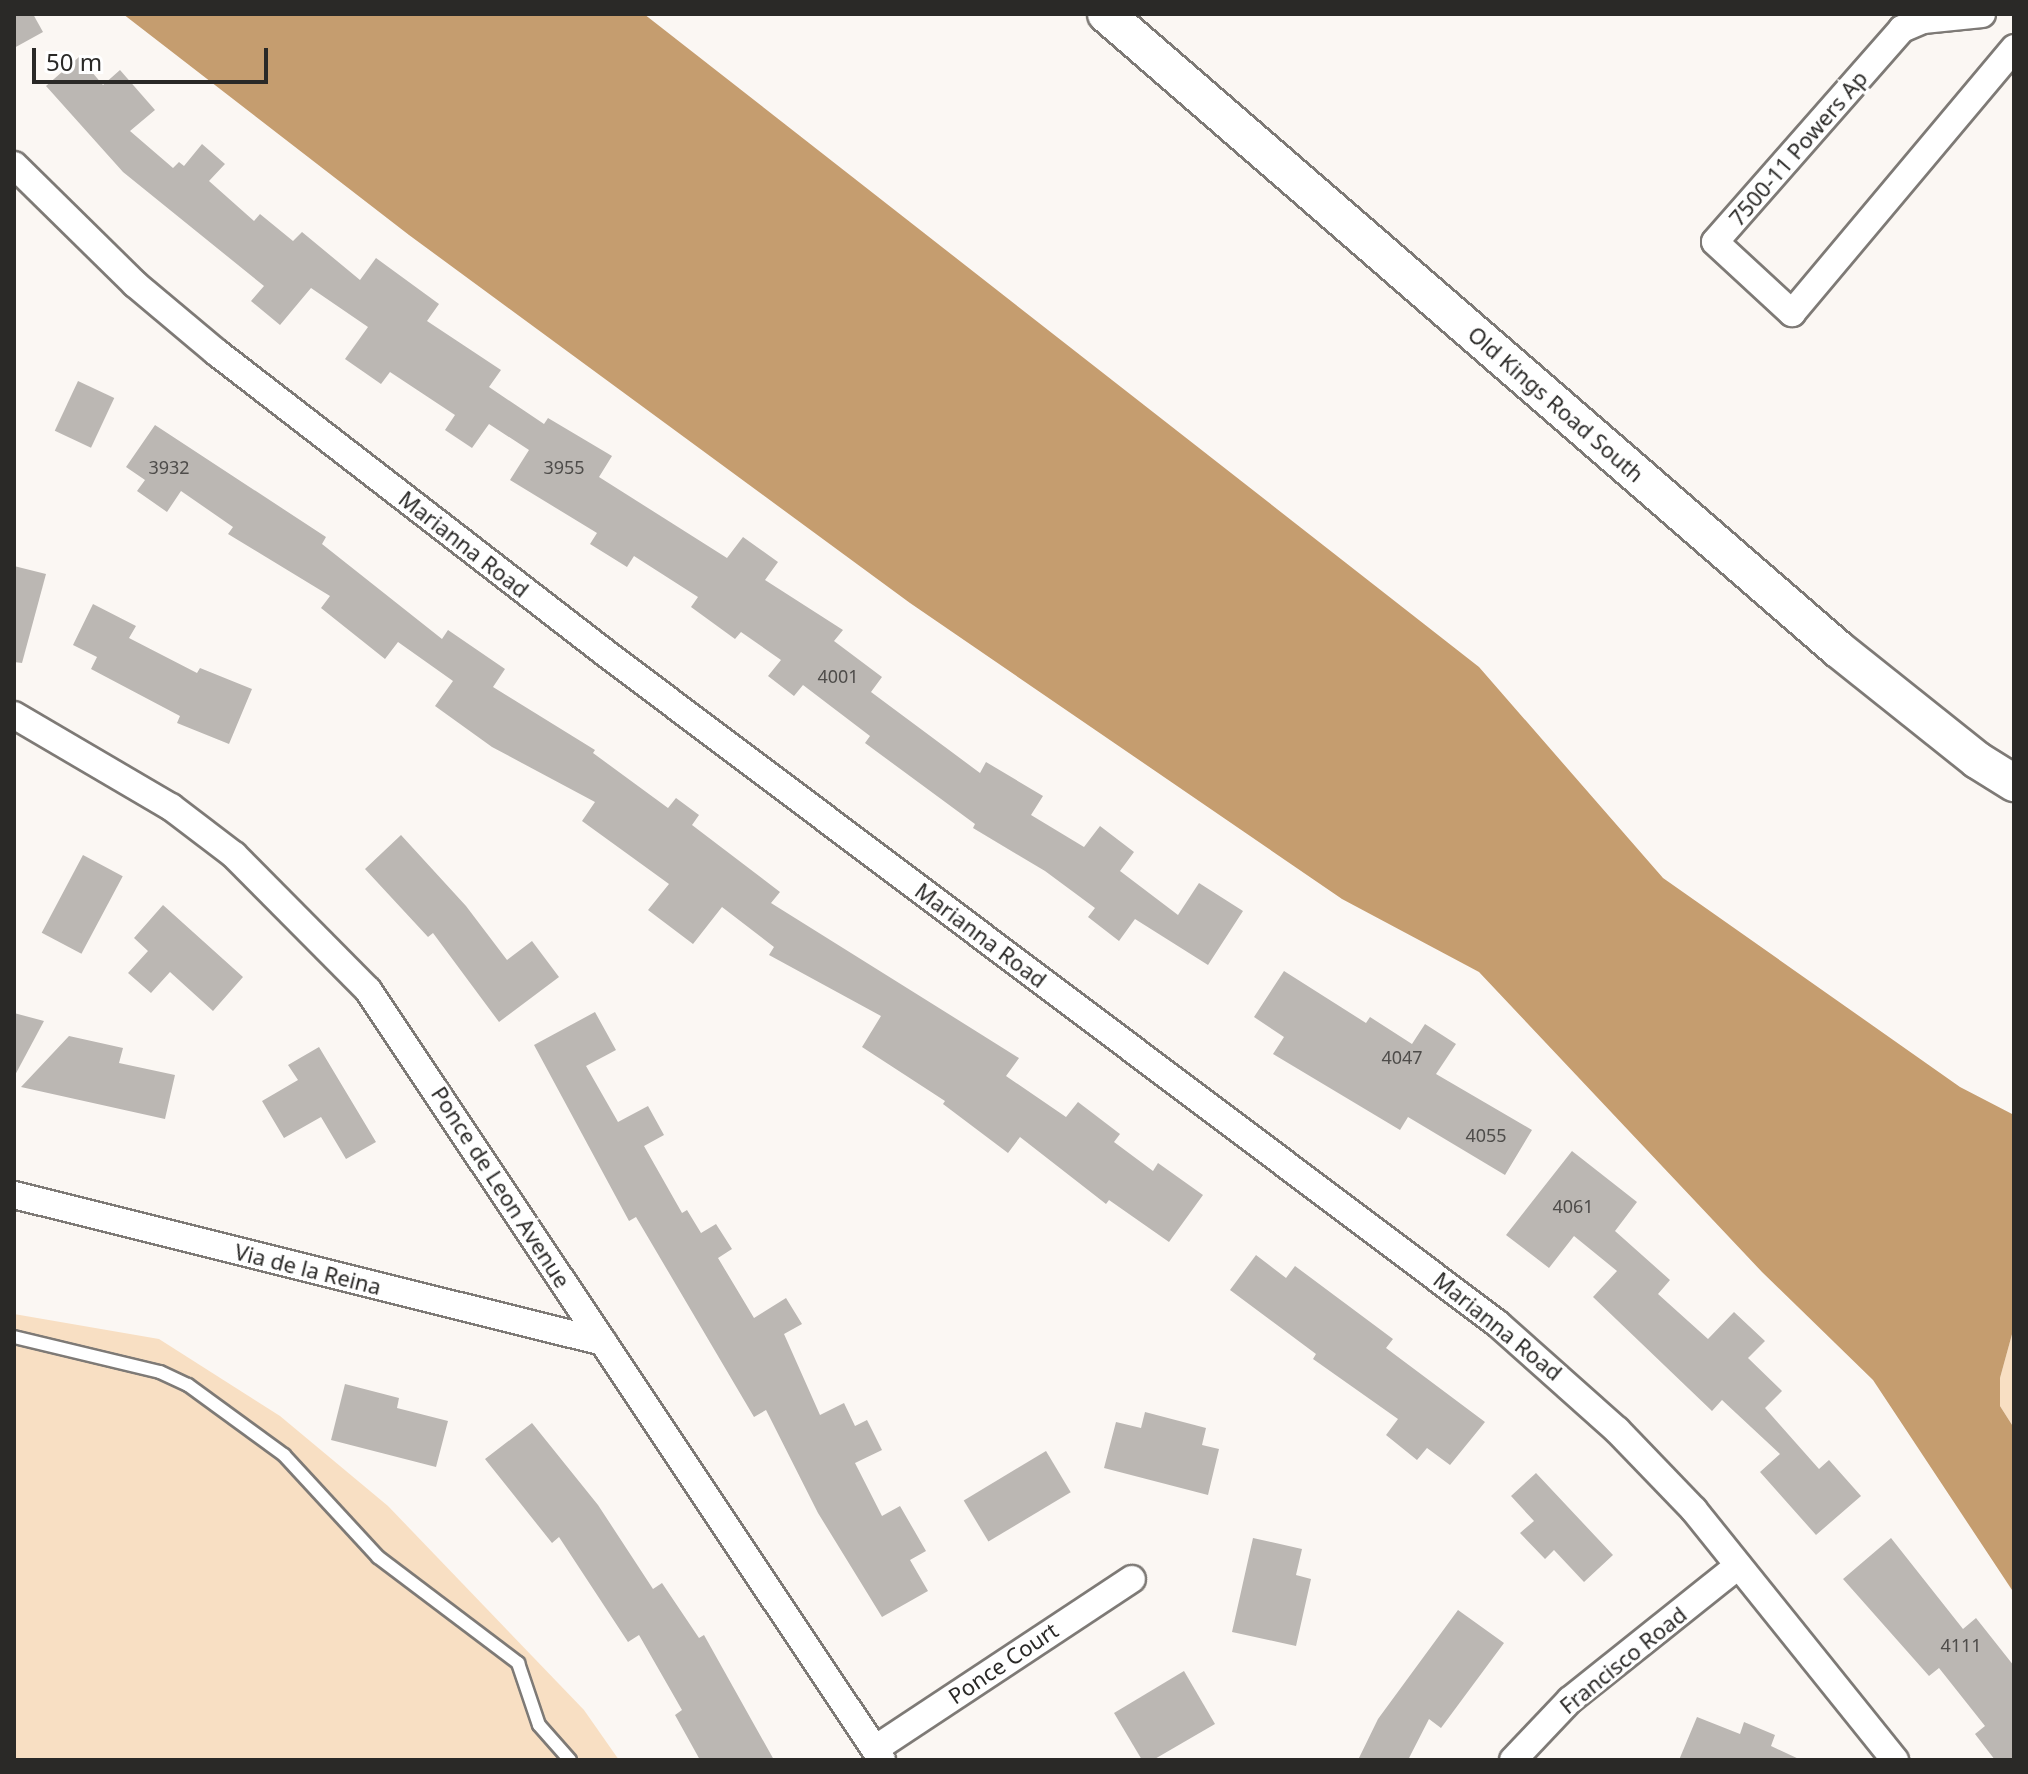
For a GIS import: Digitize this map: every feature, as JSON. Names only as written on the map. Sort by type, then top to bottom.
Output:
[{"type":"street","name":"Old Kings Road South","points":[[1106,14],[1838,649],[1977,760],[2014,783]]},
{"type":"street","name":"7500-11 Powers Ap","points":[[1982,14],[1923,20],[1902,29],[1715,242],[1792,313],[2014,48]]},
{"type":"street","name":"Marianna Road","points":[[14,165],[135,284],[216,352],[604,652],[1498,1324],[1617,1430],[1738,1566],[1895,1760]]},
{"type":"street","name":"Ponce de Leon Avenue","points":[[14,715],[171,807],[234,855],[316,933],[407,1043],[879,1754]]},
{"type":"street","name":"Via de la Reina","points":[[14,1195],[603,1342]]},
{"type":"street","name":"Francisco Road","points":[[1513,1760],[1570,1700],[1738,1566]]},
{"type":"street","name":"Ponce Court","points":[[879,1754],[1132,1579]]},
{"type":"lane","points":[[14,1337],[160,1372],[188,1385],[284,1455],[378,1557],[518,1663],[539,1725],[570,1760]]},
{"type":"shaded area","points":[[123,14],[644,14],[1479,667],[1663,878],[1960,1087],[2014,1115],[2014,1327],[2000,1378],[2000,1406],[2014,1428],[2014,1593],[1873,1380],[1762,1272],[1479,972],[1342,899],[910,603],[409,235]]},
{"type":"shaded area","points":[[14,1314],[159,1339],[280,1416],[388,1506],[584,1710],[619,1760],[14,1760]]},
{"type":"shaded area","points":[[2014,1327],[2014,1428],[2000,1406],[2000,1378]]},
{"type":"building","points":[[14,14],[33,14],[43,32],[14,48]]},
{"type":"building","points":[[79,57],[103,85],[120,70],[155,110],[130,131],[173,168],[179,162],[184,166],[202,144],[225,164],[209,181],[254,221],[260,214],[293,241],[302,232],[360,280],[376,258],[439,304],[427,321],[501,370],[489,387],[544,424],[548,418],[612,456],[599,477],[727,558],[743,537],[778,562],[765,580],[843,630],[834,641],[882,677],[871,692],[980,773],[986,762],[1043,796],[1031,815],[1084,847],[1100,826],[1134,852],[1120,871],[1178,915],[1199,883],[1243,911],[1208,965],[1135,919],[1119,941],[1088,917],[1095,908],[1045,871],[973,828],[975,824],[865,743],[870,736],[803,685],[794,696],[768,676],[781,660],[741,632],[735,639],[691,607],[698,597],[634,556],[627,567],[590,544],[597,533],[510,480],[529,450],[489,424],[472,448],[445,430],[455,415],[390,372],[381,384],[345,359],[368,327],[311,288],[280,325],[251,301],[264,286],[123,172],[46,86]]},
{"type":"building","points":[[78,381],[114,398],[91,448],[55,431]]},
{"type":"building","points":[[155,425],[326,537],[322,544],[442,639],[448,630],[505,669],[493,687],[595,750],[593,753],[668,808],[676,798],[699,815],[692,825],[780,892],[771,903],[1019,1058],[1006,1076],[1066,1117],[1078,1102],[1120,1134],[1114,1142],[1153,1171],[1158,1163],[1203,1195],[1169,1242],[1109,1200],[1106,1204],[1020,1137],[1008,1153],[943,1104],[945,1101],[862,1047],[881,1016],[769,955],[774,947],[722,907],[693,944],[648,910],[669,884],[582,821],[595,802],[492,747],[435,706],[453,681],[398,642],[385,659],[321,608],[330,596],[228,534],[233,527],[181,491],[167,512],[137,491],[145,480],[126,467]]},
{"type":"building","points":[[14,566],[46,574],[22,663],[14,662]]},
{"type":"building","points":[[93,604],[136,626],[129,638],[197,673],[200,668],[252,689],[229,744],[177,723],[180,716],[91,669],[97,657],[73,645]]},
{"type":"building","points":[[401,835],[466,906],[507,960],[532,941],[559,977],[499,1022],[433,933],[428,937],[365,869]]},
{"type":"building","points":[[83,855],[123,876],[81,954],[42,933]]},
{"type":"building","points":[[163,905],[243,977],[213,1011],[170,972],[151,993],[128,973],[148,951],[134,938]]},
{"type":"building","points":[[1284,971],[1366,1023],[1370,1017],[1412,1044],[1425,1024],[1456,1044],[1436,1074],[1532,1130],[1505,1175],[1408,1117],[1400,1130],[1273,1054],[1284,1037],[1254,1017]]},
{"type":"building","points":[[595,1012],[616,1050],[586,1066],[618,1122],[648,1106],[664,1135],[644,1146],[682,1213],[687,1210],[701,1233],[716,1224],[732,1249],[718,1258],[754,1318],[786,1298],[802,1324],[784,1334],[820,1415],[844,1403],[855,1426],[867,1420],[882,1450],[855,1463],[882,1516],[900,1506],[926,1551],[910,1560],[928,1591],[882,1617],[818,1513],[766,1410],[754,1417],[636,1217],[629,1221],[534,1045]]},
{"type":"building","points":[[14,1013],[44,1021],[14,1077]]},
{"type":"building","points":[[69,1036],[123,1048],[119,1063],[175,1075],[165,1119],[21,1087]]},
{"type":"building","points":[[319,1047],[376,1142],[346,1159],[321,1117],[284,1138],[262,1101],[298,1080],[288,1065]]},
{"type":"building","points":[[1572,1151],[1637,1202],[1615,1231],[1670,1280],[1658,1294],[1708,1339],[1734,1312],[1765,1341],[1748,1358],[1782,1391],[1765,1408],[1819,1469],[1829,1460],[1861,1496],[1816,1535],[1760,1472],[1780,1454],[1722,1400],[1712,1411],[1593,1297],[1617,1271],[1574,1236],[1549,1268],[1506,1235]]},
{"type":"building","points":[[1256,1255],[1286,1278],[1295,1266],[1393,1339],[1386,1348],[1485,1422],[1450,1465],[1427,1448],[1417,1460],[1386,1435],[1398,1419],[1313,1359],[1316,1354],[1230,1290]]},
{"type":"building","points":[[345,1384],[399,1398],[397,1408],[448,1421],[436,1467],[331,1440]]},
{"type":"building","points":[[1145,1412],[1206,1428],[1202,1445],[1219,1449],[1208,1495],[1104,1468],[1116,1422],[1141,1428]]},
{"type":"building","points":[[532,1423],[598,1505],[653,1589],[662,1583],[699,1638],[704,1635],[774,1760],[700,1760],[675,1715],[682,1710],[639,1635],[628,1642],[559,1537],[552,1543],[485,1459]]},
{"type":"building","points":[[1046,1451],[1071,1492],[988,1542],[964,1500]]},
{"type":"building","points":[[1536,1473],[1613,1555],[1584,1582],[1554,1550],[1545,1559],[1520,1533],[1534,1521],[1511,1496]]},
{"type":"building","points":[[1253,1538],[1302,1549],[1296,1575],[1311,1579],[1296,1646],[1232,1632]]},
{"type":"building","points":[[1891,1538],[1963,1629],[1976,1618],[2014,1666],[2014,1760],[1995,1760],[1975,1734],[1985,1726],[1939,1668],[1929,1676],[1843,1579]]},
{"type":"building","points":[[1458,1610],[1504,1643],[1441,1728],[1429,1719],[1408,1760],[1358,1760],[1378,1719]]},
{"type":"building","points":[[1184,1671],[1215,1724],[1153,1760],[1142,1760],[1114,1713]]},
{"type":"building","points":[[1697,1717],[1740,1734],[1744,1722],[1775,1735],[1771,1746],[1801,1760],[1679,1760]]}]
